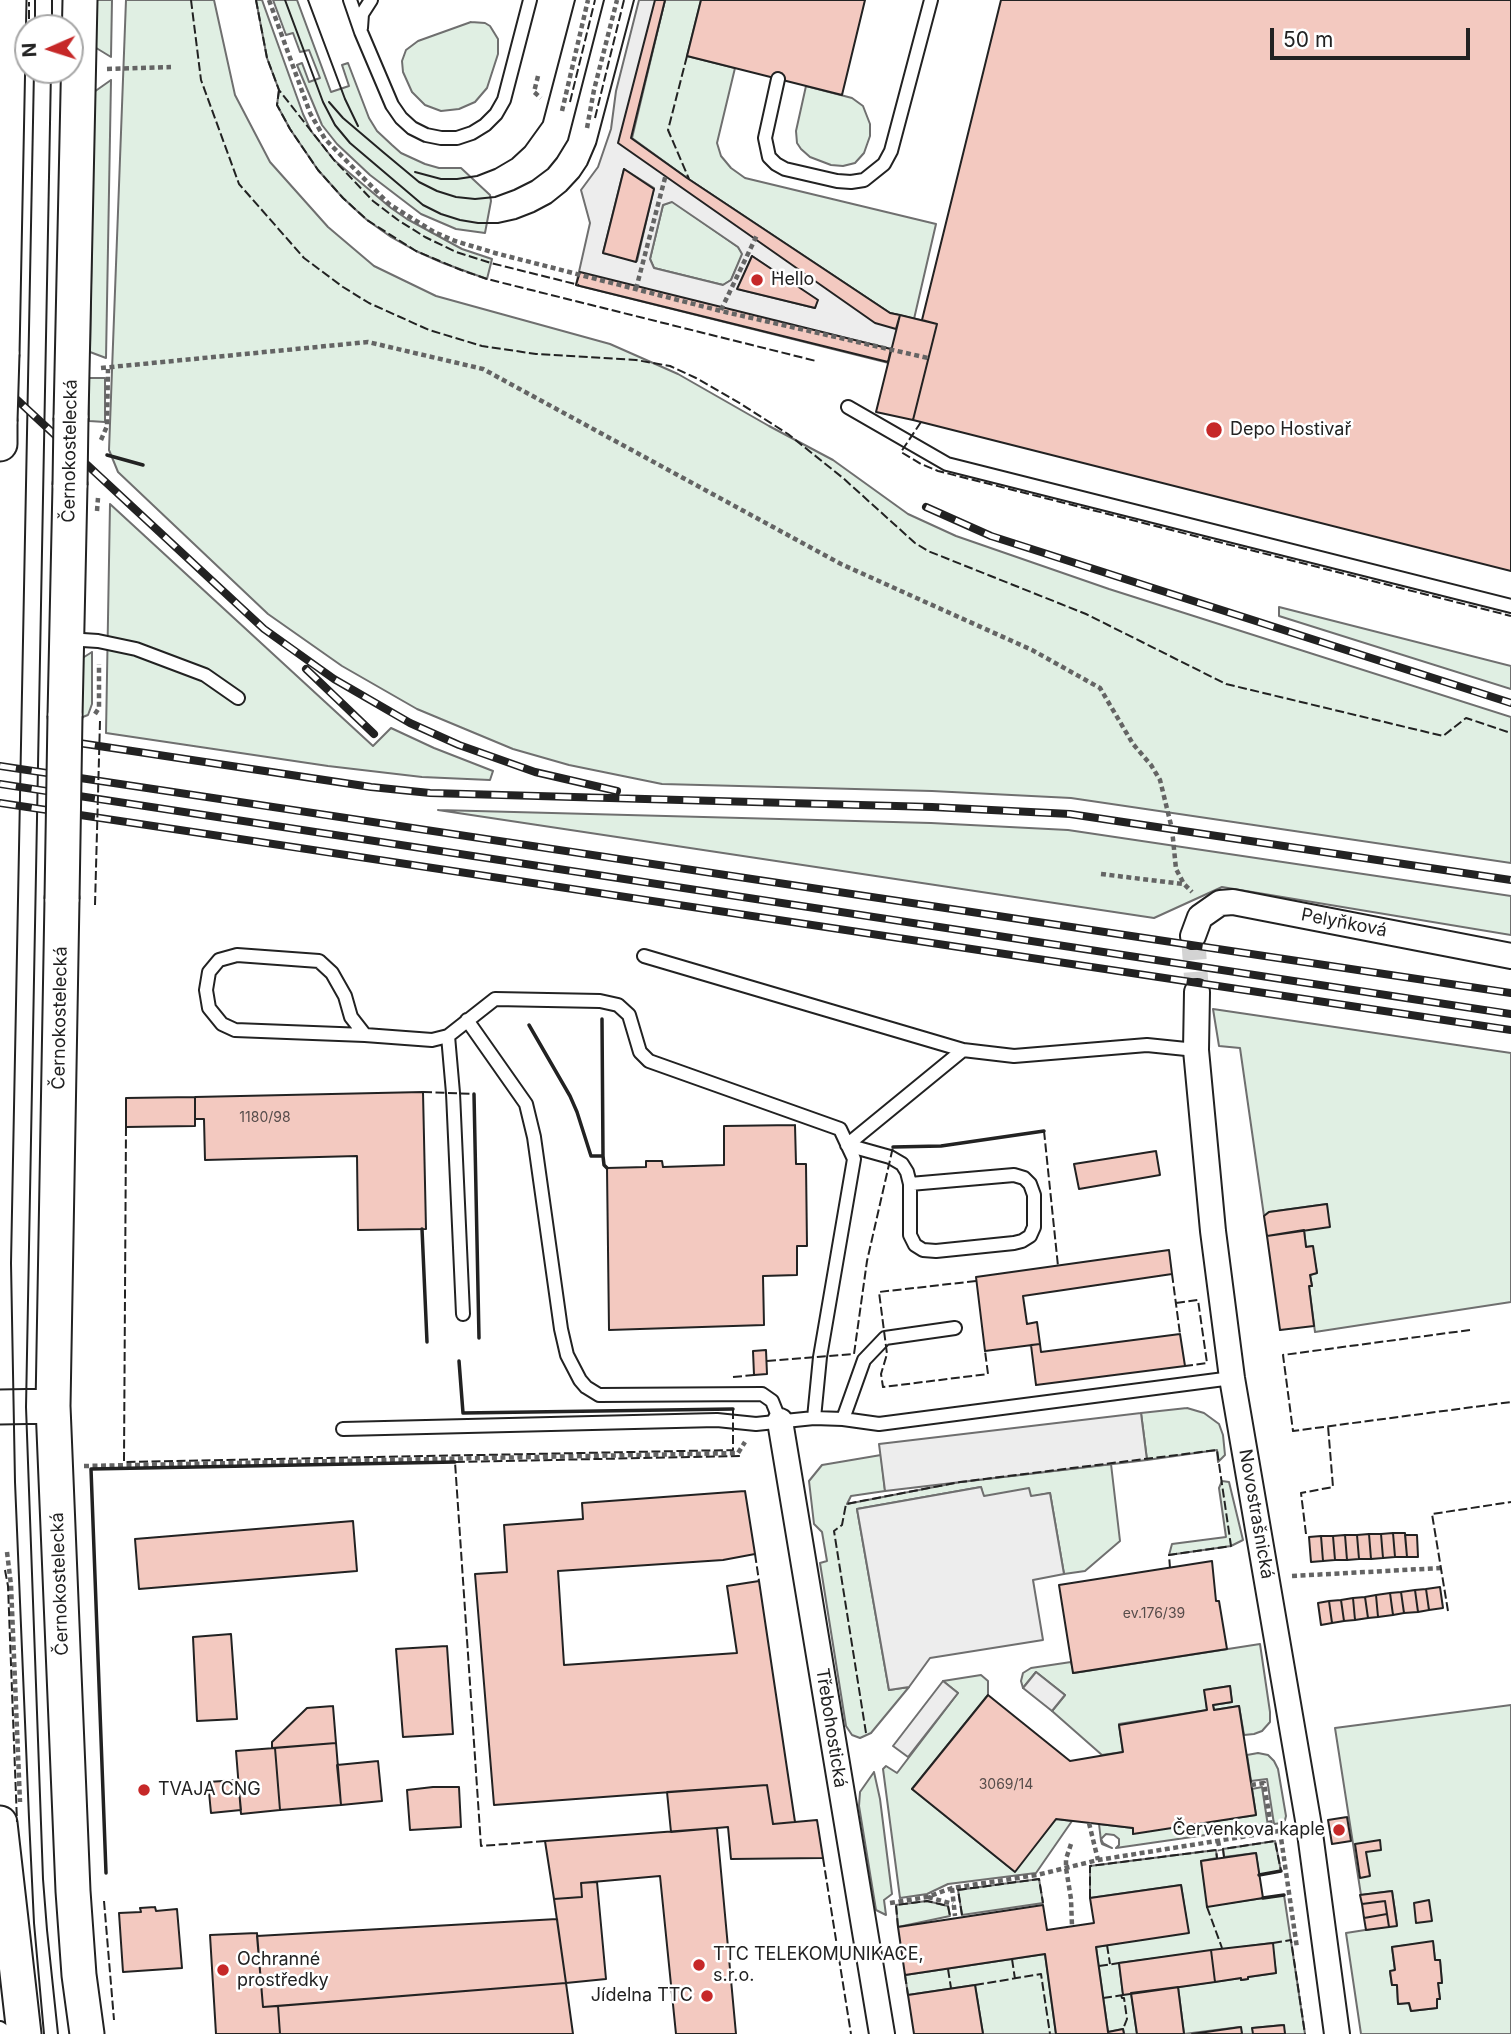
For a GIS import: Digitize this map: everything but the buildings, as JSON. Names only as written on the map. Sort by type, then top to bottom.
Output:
[{"type":"main road","points":[[0,444],[9,0]]},
{"type":"main road","name":"Černokostelecká","points":[[78,84],[53,1406],[73,1891],[79,1975],[87,2034]]},
{"type":"main road","points":[[0,1407],[53,1406]]},
{"type":"main road","points":[[5,1830],[24,2034]]},
{"type":"street","name":"Pelyňková","points":[[1193,936],[1200,917],[1208,910],[1220,903],[1233,902],[1511,956]]},
{"type":"street","name":"Novostrašnická","points":[[1197,992],[1196,1050],[1213,1231],[1232,1378],[1309,1826],[1337,2034]]},
{"type":"street","name":"Třebohostická","points":[[768,1422],[882,2034]]},
{"type":"lane","points":[[350,0],[392,105],[412,128],[441,138],[457,138],[472,133],[496,114],[504,100],[528,3]]},
{"type":"lane","points":[[361,32],[362,14],[371,0]]},
{"type":"lane","points":[[778,79],[765,138],[769,157],[785,169],[837,181],[864,180],[884,164],[891,151],[930,0]]},
{"type":"lane","points":[[848,407],[947,464],[1511,606]]},
{"type":"lane","points":[[67,639],[99,641],[136,649],[205,676],[238,698]]},
{"type":"lane","points":[[365,1035],[351,1017],[345,996],[332,973],[319,961],[237,955],[219,960],[209,971],[206,990],[209,1008],[222,1024],[235,1030],[432,1040],[449,1035],[495,999],[600,1001],[618,1005],[629,1015],[640,1052],[649,1061],[840,1129],[854,1159],[820,1357],[814,1418]]},
{"type":"lane","points":[[644,956],[962,1050],[1014,1056],[1147,1045],[1196,1050]]},
{"type":"lane","points":[[467,1020],[526,1104],[534,1138],[561,1329],[567,1355],[580,1380],[599,1395],[762,1394],[772,1401],[768,1422]]},
{"type":"lane","points":[[449,1035],[463,1314]]},
{"type":"lane","points":[[847,1144],[962,1050]]},
{"type":"lane","points":[[847,1144],[890,1157],[902,1164],[910,1184],[910,1235],[915,1245],[923,1250],[1014,1243],[1030,1236],[1034,1227],[1034,1195],[1030,1184],[1024,1178],[1014,1175],[910,1184]]},
{"type":"lane","points":[[843,1419],[864,1360],[885,1338],[955,1328]]},
{"type":"lane","points":[[343,1429],[717,1420],[768,1422],[814,1418],[879,1424],[1232,1378]]},
{"type":"lane","points":[[0,2028],[9,2034]]},
{"type":"path","points":[[269,0],[303,96],[325,139],[389,204],[434,232],[495,253],[721,311],[929,358]]},
{"type":"path","points":[[562,111],[588,0]]},
{"type":"path","points":[[587,128],[617,0]]},
{"type":"path","points":[[84,70],[171,67]]},
{"type":"path","points":[[538,76],[534,92],[541,98]]},
{"type":"path","points":[[636,289],[666,174]]},
{"type":"path","points":[[721,311],[757,235]]},
{"type":"path","points":[[99,446],[107,426],[108,369],[368,342],[482,369],[841,564],[1032,650],[1100,688],[1133,744],[1160,780],[1172,829],[1176,869],[1184,884],[1101,874]]},
{"type":"path","points":[[81,1466],[738,1453],[768,1422]]},
{"type":"path","points":[[5,1830],[11,1585],[7,1552]]},
{"type":"path","points":[[1266,1577],[1441,1568]]},
{"type":"path","points":[[1251,1785],[1264,1783],[1272,1832]]},
{"type":"path","points":[[1090,1823],[1098,1860]]},
{"type":"path","points":[[891,1903],[927,1897],[952,1888],[1037,1875],[1098,1860],[1280,1831],[1296,1939]]},
{"type":"path","points":[[1218,1841],[1220,1851]]},
{"type":"path","points":[[1070,1844],[1066,1868],[1072,1926]]},
{"type":"path","points":[[952,1888],[955,1916]]},
{"type":"path","points":[[927,1897],[954,1905]]},
{"type":"green space","points":[[94,0],[112,0],[111,57],[93,46]]},
{"type":"green space","points":[[126,0],[214,0],[235,95],[270,162],[328,227],[374,266],[436,296],[610,344],[678,374],[833,460],[908,514],[956,536],[1109,589],[1511,717],[1511,863],[1071,798],[932,791],[662,784],[569,765],[513,749],[417,709],[342,666],[268,614],[118,472],[109,450]]},
{"type":"green space","points":[[256,0],[262,0],[311,131],[334,160],[407,219],[462,249],[492,259],[487,279],[443,263],[391,237],[343,198],[318,170],[277,105],[279,90],[267,58]]},
{"type":"green space","points":[[273,0],[297,0],[331,92],[349,86],[342,65],[348,63],[369,118],[377,131],[392,145],[401,153],[425,164],[439,168],[461,168],[490,195],[485,233],[456,229],[421,214],[370,175],[337,144],[322,125],[297,65],[302,63],[309,82],[320,78],[309,50],[300,52],[293,33],[286,35]]},
{"type":"green space","points":[[665,0],[701,0],[687,56],[735,68],[717,143],[721,156],[731,168],[745,178],[936,224],[914,319],[890,313],[631,138]]},
{"type":"green space","points":[[471,22],[490,26],[498,39],[498,54],[487,88],[475,102],[459,109],[441,111],[425,105],[412,92],[403,72],[402,61],[406,50],[418,41]]},
{"type":"green space","points":[[111,80],[106,358],[90,352],[94,92]]},
{"type":"green space","points":[[806,86],[852,98],[863,106],[870,124],[870,136],[864,153],[855,163],[831,165],[810,157],[797,143],[796,131]]},
{"type":"green space","points":[[672,201],[738,247],[743,254],[731,280],[723,285],[654,268],[650,259],[663,205]]},
{"type":"green space","points":[[88,378],[105,378],[105,422],[89,421]]},
{"type":"green space","points":[[110,504],[373,746],[391,728],[493,771],[490,780],[422,777],[328,766],[106,733]]},
{"type":"green space","points":[[1279,607],[1511,666],[1511,689],[1279,616]]},
{"type":"green space","points":[[92,652],[92,704],[88,715],[80,718],[81,659]]},
{"type":"green space","points":[[438,810],[931,823],[1068,830],[1511,896],[1511,935],[1222,887],[1154,918]]},
{"type":"green space","points":[[1213,1009],[1511,1053],[1511,1302],[1315,1332],[1309,1286],[1312,1286],[1310,1275],[1317,1273],[1312,1246],[1306,1247],[1304,1230],[1327,1204],[1269,1212],[1264,1216],[1240,1048],[1219,1046]]},
{"type":"green space","points":[[1187,1408],[1204,1413],[1219,1424],[1225,1455],[1218,1462],[1217,1450],[1147,1460],[1141,1413]]},
{"type":"green space","points":[[881,1455],[885,1491],[851,1496],[847,1504],[960,1482],[1111,1464],[1120,1541],[1085,1571],[1064,1574],[1050,1493],[1030,1497],[983,1496],[981,1487],[857,1509],[889,1690],[909,1687],[871,1733],[860,1738],[852,1735],[846,1726],[820,1563],[827,1561],[822,1532],[814,1524],[809,1481],[822,1465]]},
{"type":"green space","points":[[1222,1481],[1229,1482],[1243,1540],[1231,1546],[1169,1555],[1172,1544],[1226,1537],[1219,1488]]},
{"type":"green space","points":[[1260,1644],[1270,1722],[1262,1731],[1254,1734],[1244,1735],[1239,1706],[1214,1710],[1213,1705],[1232,1702],[1230,1686],[1205,1690],[1207,1710],[1119,1724],[1123,1752],[1102,1755],[1052,1711],[1065,1695],[1036,1672],[1023,1688],[1021,1681],[1023,1673],[1031,1668],[1071,1662],[1074,1673]]},
{"type":"green space","points":[[981,1675],[988,1681],[988,1695],[912,1789],[1014,1871],[1056,1819],[1072,1821],[1036,1873],[948,1884],[927,1894],[900,1898],[883,1769],[886,1766],[897,1773],[958,1693],[943,1681]]},
{"type":"green space","points":[[1511,1705],[1511,2034],[1361,2034],[1346,1933],[1397,1925],[1392,1891],[1361,1895],[1335,1728]],"holes":[[[1433,1942],[1435,1960],[1440,1960],[1442,1982],[1438,1983],[1440,1999],[1437,1999],[1437,2008],[1411,2011],[1409,2003],[1398,2004],[1397,1985],[1392,1985],[1390,1972],[1395,1970],[1392,1947]]]},
{"type":"green space","points":[[1247,1755],[1268,1755],[1278,1769],[1286,1816],[1282,1823],[1274,1824],[1267,1779],[1251,1781]]},
{"type":"green space","points":[[874,1772],[892,1894],[884,1900],[886,1915],[876,1910],[859,1806],[860,1792]]},
{"type":"green space","points":[[1262,1787],[1268,1826],[1116,1848],[1119,1839],[1106,1834],[1101,1839],[1112,1848],[1102,1844],[1101,1841],[1099,1824],[1133,1828],[1133,1833],[1256,1815],[1252,1789]]},
{"type":"green space","points":[[1275,1841],[1281,1871],[1259,1875],[1256,1853],[1224,1857],[1223,1849]]},
{"type":"green space","points":[[1216,1850],[1217,1858],[1201,1861],[1208,1906],[1284,1895],[1305,2034],[1285,2034],[1283,2025],[1253,2028],[1253,2034],[1242,2034],[1240,2027],[1184,2034],[1178,1987],[1242,1980],[1276,1973],[1272,1943],[1119,1963],[1123,1994],[1131,1993],[1137,2034],[1124,2034],[1123,2029],[1108,2032],[1096,1947],[1188,1931],[1181,1885],[1090,1898],[1090,1866]]},
{"type":"green space","points":[[1039,1879],[1043,1903],[962,1915],[958,1890]]},
{"type":"green space","points":[[927,1901],[948,1906],[950,1916],[898,1927],[896,1905]]},
{"type":"green space","points":[[1045,1954],[1056,2034],[983,2034],[975,1985],[908,1995],[905,1975]]},
{"type":"shaded area","points":[[639,0],[665,0],[632,138],[687,178],[890,313],[937,324],[925,372],[576,285],[590,223],[581,190],[598,167],[611,129],[616,91]],"holes":[[[624,169],[654,188],[637,261],[603,253]],[[672,202],[738,247],[742,254],[731,280],[723,285],[654,268],[650,259],[663,205]],[[752,256],[817,300],[815,308],[738,289]]]},
{"type":"shaded area","points":[[1141,1413],[1147,1460],[885,1491],[879,1444]]},
{"type":"shaded area","points":[[981,1487],[984,1496],[1029,1488],[1031,1496],[1050,1493],[1064,1574],[1033,1580],[1043,1640],[930,1658],[909,1687],[889,1690],[857,1509]]},
{"type":"shaded area","points":[[1036,1672],[1065,1695],[1052,1711],[1023,1688]]},
{"type":"shaded area","points":[[943,1681],[958,1693],[908,1757],[893,1746]]},
{"type":"tunnel","points":[[1193,936],[1197,992]]},
{"type":"tram line","points":[[35,0],[35,14]]},
{"type":"tram line","points":[[52,0],[52,14]]},
{"type":"tram line","points":[[285,0],[323,102],[335,125],[350,143],[423,205],[441,214],[478,223],[498,223],[534,212],[551,203],[579,177],[596,144],[634,0]]},
{"type":"tram line","points":[[308,0],[345,99],[358,126]]},
{"type":"tram line","points":[[415,172],[441,179],[477,176],[512,159],[525,147],[543,122],[575,0]]},
{"type":"tram line","points":[[329,102],[343,118],[419,182],[437,191],[475,199],[495,197],[514,190],[548,169],[568,140],[604,0]]},
{"type":"tram line","points":[[34,84],[11,1263],[15,1482],[29,1818],[34,1923],[44,2034]]},
{"type":"tram line","points":[[51,84],[26,1407],[43,1879],[58,2034]]},
{"type":"railway","points":[[0,384],[264,629],[334,679],[410,723],[459,745],[535,772],[617,791]]},
{"type":"railway","points":[[926,507],[991,536],[1511,703]]},
{"type":"railway","points":[[306,669],[374,734]]},
{"type":"railway","points":[[79,743],[371,787],[430,793],[932,807],[1070,814],[1511,880]]},
{"type":"railway","points":[[0,766],[1511,993]]},
{"type":"railway","points":[[0,784],[1511,1014]]},
{"type":"railway","points":[[0,803],[1511,1030]]},
{"type":"fence","points":[[191,0],[201,80],[239,184],[304,258],[369,303],[429,330],[482,346],[536,354],[636,360],[670,366],[696,378],[788,434],[843,478],[915,543],[928,551],[1086,614],[1226,684],[1443,736],[1466,718],[1511,733]]},
{"type":"fence","points":[[256,0],[267,58],[279,90],[334,160],[373,201],[425,237],[456,252],[579,285]]},
{"type":"fence","points":[[570,102],[595,0]]},
{"type":"fence","points":[[595,118],[624,0]]},
{"type":"fence","points":[[29,2],[29,14]]},
{"type":"fence","points":[[687,56],[668,130],[689,179]]},
{"type":"fence","points":[[279,90],[277,105],[318,170],[367,220],[416,251],[487,279],[816,361]]},
{"type":"fence","points":[[921,422],[901,452],[938,471],[1511,616]]},
{"type":"fence","points":[[95,905],[100,721]]},
{"type":"fence","points":[[423,1092],[474,1094]]},
{"type":"fence","points":[[126,1127],[124,1462],[733,1450],[733,1409]]},
{"type":"fence","points":[[1044,1131],[1058,1266]]},
{"type":"fence","points":[[767,1361],[854,1354],[867,1261],[893,1147]]},
{"type":"fence","points":[[1172,1274],[1180,1334]]},
{"type":"fence","points":[[976,1281],[879,1292],[887,1354],[881,1374],[883,1387],[988,1374],[985,1351]]},
{"type":"fence","points":[[1176,1303],[1198,1300],[1207,1363],[1185,1366]]},
{"type":"fence","points":[[1470,1330],[1283,1355],[1293,1431],[1511,1402]]},
{"type":"fence","points":[[733,1377],[754,1375]]},
{"type":"fence","points":[[1306,1534],[1301,1493],[1333,1487],[1328,1426]]},
{"type":"fence","points":[[866,1733],[834,1531],[842,1525],[846,1504],[960,1482],[1217,1450],[1231,1546],[1169,1555],[1170,1568]]},
{"type":"fence","points":[[545,1841],[481,1846],[455,1462],[740,1456]]},
{"type":"fence","points":[[1448,1611],[1432,1514],[1511,1502]]},
{"type":"fence","points":[[755,1554],[759,1581]]},
{"type":"fence","points":[[5,1570],[8,1586],[17,1822]]},
{"type":"fence","points":[[1224,1857],[1223,1849],[1275,1841],[1281,1871]]},
{"type":"fence","points":[[1090,1898],[1090,1866],[1216,1850],[1217,1858]]},
{"type":"fence","points":[[823,1858],[851,2034]]},
{"type":"fence","points":[[962,1915],[958,1890],[1039,1879],[1043,1903]]},
{"type":"fence","points":[[104,1901],[114,2020]]},
{"type":"fence","points":[[898,1927],[896,1905],[927,1901],[948,1906],[950,1916]]},
{"type":"fence","points":[[1207,1907],[1222,1948]]},
{"type":"fence","points":[[1273,1943],[1291,1940],[1305,2034]]},
{"type":"fence","points":[[1107,1945],[1110,1964]]},
{"type":"fence","points":[[1012,1959],[1015,1979]]},
{"type":"fence","points":[[1099,1966],[1119,1963]]},
{"type":"fence","points":[[948,1969],[951,1988]]},
{"type":"fence","points":[[975,1985],[1041,1974],[1050,2034]]},
{"type":"fence","points":[[905,1975],[908,1995]]},
{"type":"fence","points":[[1121,1995],[1124,1998],[1127,2019],[1123,2029]]},
{"type":"fence","points":[[1103,1998],[1123,1995]]},
{"type":"wall","points":[[107,455],[143,465]]},
{"type":"wall","points":[[602,1019],[603,1156],[607,1168]]},
{"type":"wall","points":[[529,1025],[570,1096],[591,1156],[603,1156]]},
{"type":"wall","points":[[474,1094],[479,1338]]},
{"type":"wall","points":[[893,1147],[941,1146],[1044,1131]]},
{"type":"wall","points":[[422,1229],[427,1342]]},
{"type":"wall","points":[[459,1361],[463,1413],[733,1409]]},
{"type":"wall","points":[[106,1873],[91,1469],[455,1462]]},
{"type":"wall","points":[[1259,1875],[1281,1871]]},
{"type":"wall","points":[[1263,1898],[1284,1895]]},
{"type":"place","name":"Hello","points":[[757,280]]},
{"type":"place","name":"Depo Hostivař","points":[[1214,430]]},
{"type":"place","name":"TVAJA CNG","points":[[144,1790]]},
{"type":"place","name":"Červenkova kaple","points":[[1339,1830]]},
{"type":"place","name":"TTC TELEKOMUNIKACE, s.r.o.","points":[[699,1965]]},
{"type":"place","name":"Ochranné prostředky","points":[[223,1970]]},
{"type":"place","name":"Jídelna TTC","points":[[707,1996]]}]
